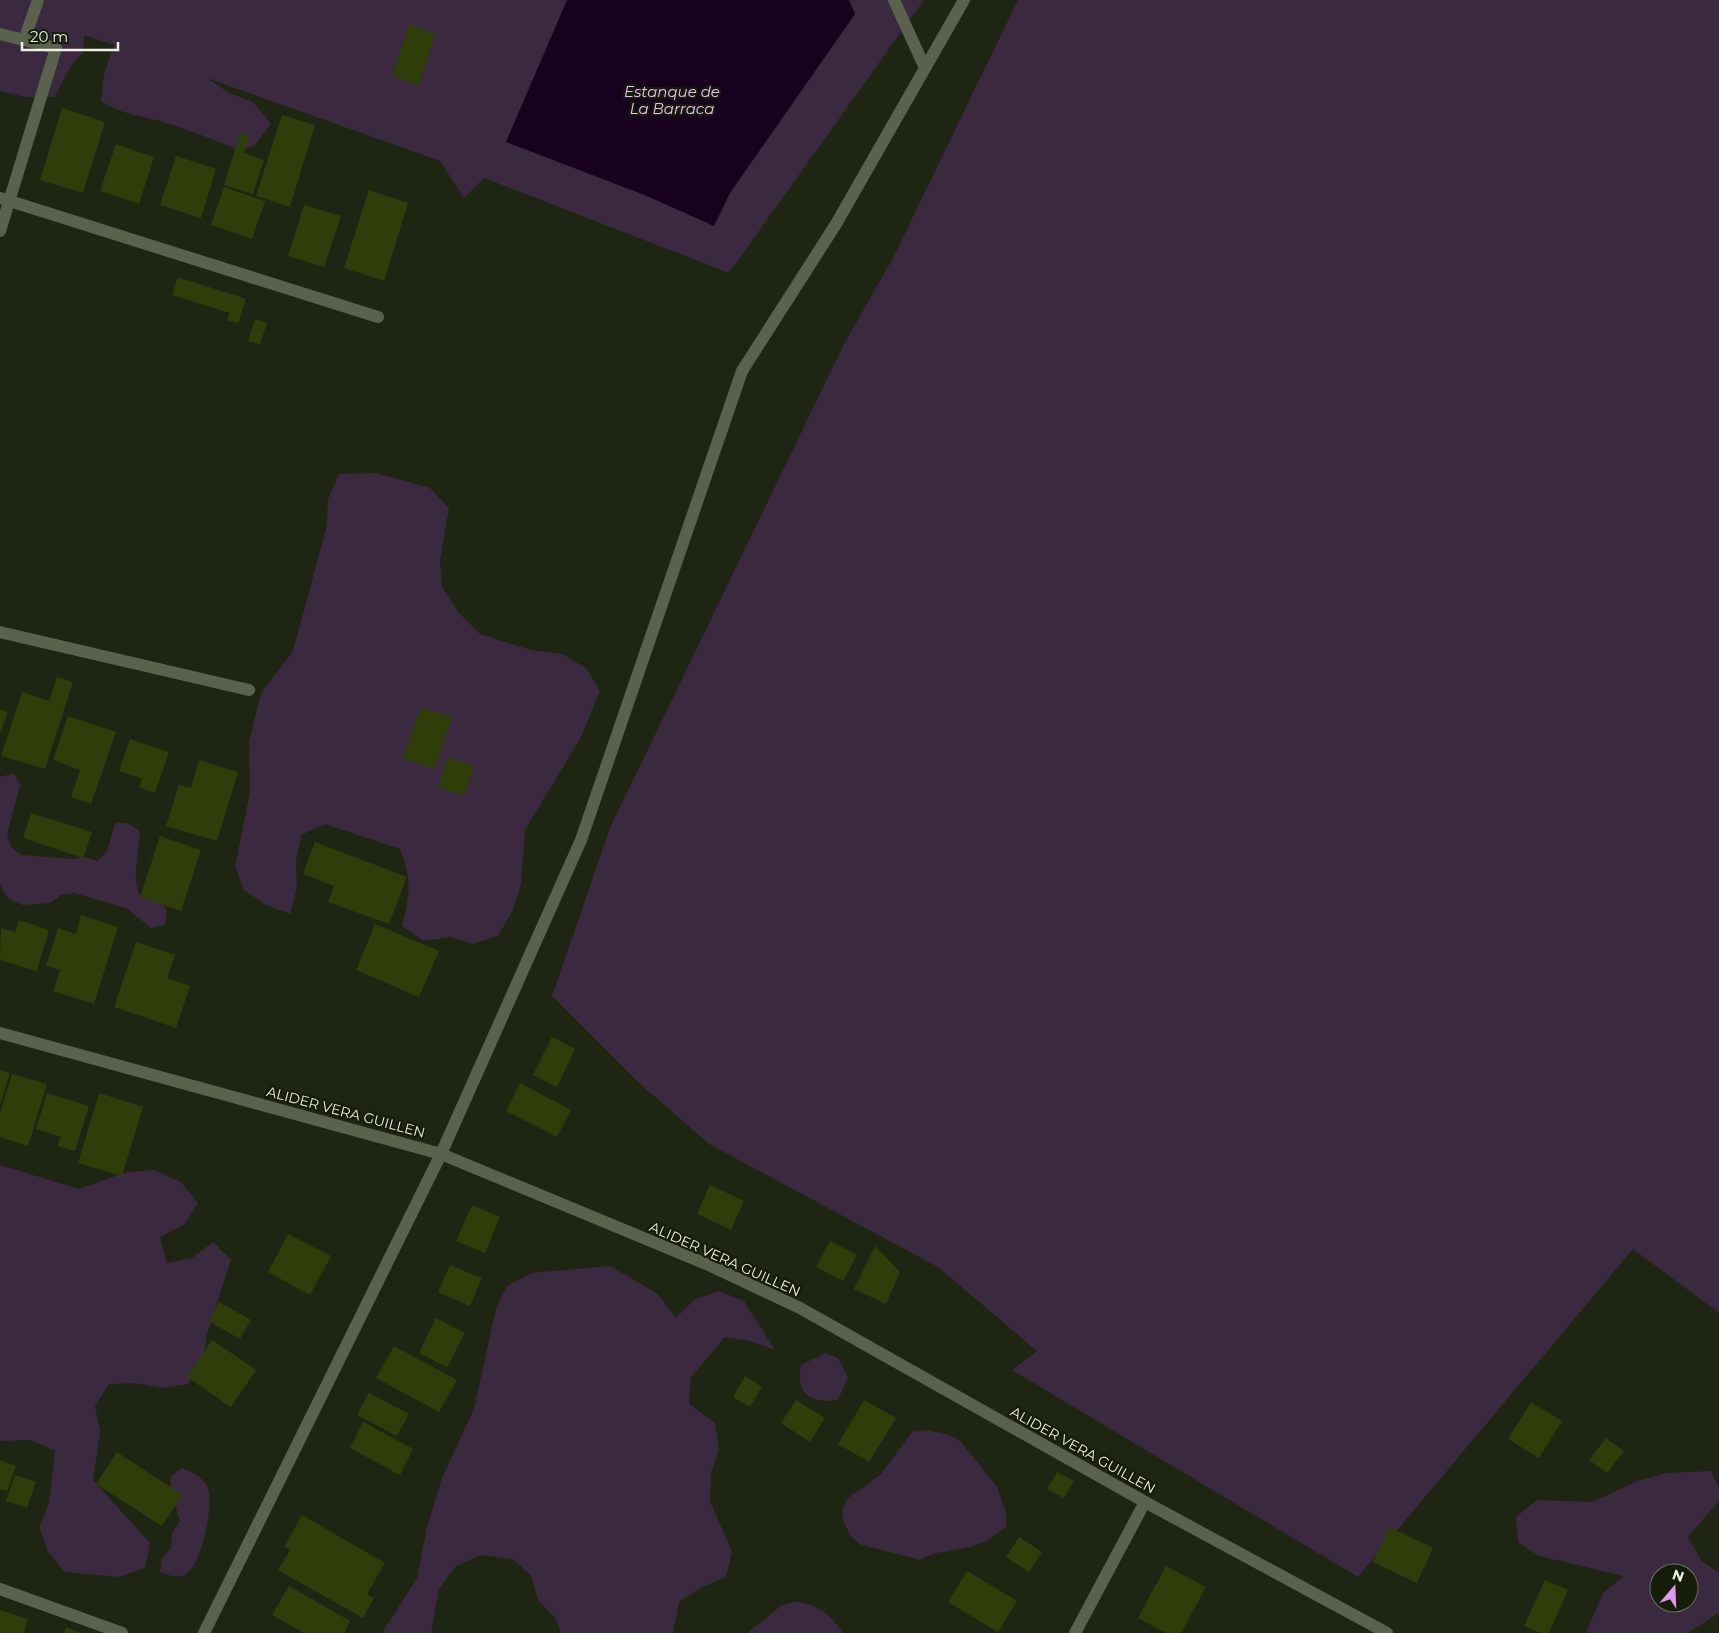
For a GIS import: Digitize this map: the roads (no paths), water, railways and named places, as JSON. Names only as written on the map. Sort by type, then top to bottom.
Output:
[{"type":"street","points":[[24,40],[38,0]]},
{"type":"street","points":[[894,0],[925,68]]},
{"type":"street","points":[[204,1633],[440,1154],[581,840],[742,371],[836,224],[964,0]]},
{"type":"street","points":[[0,34],[56,48],[5,199],[0,231]]},
{"type":"street","points":[[5,199],[378,316]]},
{"type":"street","points":[[0,632],[249,690]]},
{"type":"street","name":"ALIDER VERA GUILLEN","points":[[0,1033],[440,1154],[710,1266],[800,1308],[1145,1502],[1387,1633]]},
{"type":"street","points":[[1075,1633],[1145,1502]]},
{"type":"street","points":[[0,1589],[122,1633]]},
{"type":"water","name":"Estanque de La Barraca","points":[[567,0],[849,0],[855,14],[730,193],[714,226],[647,196],[506,142]]}]
